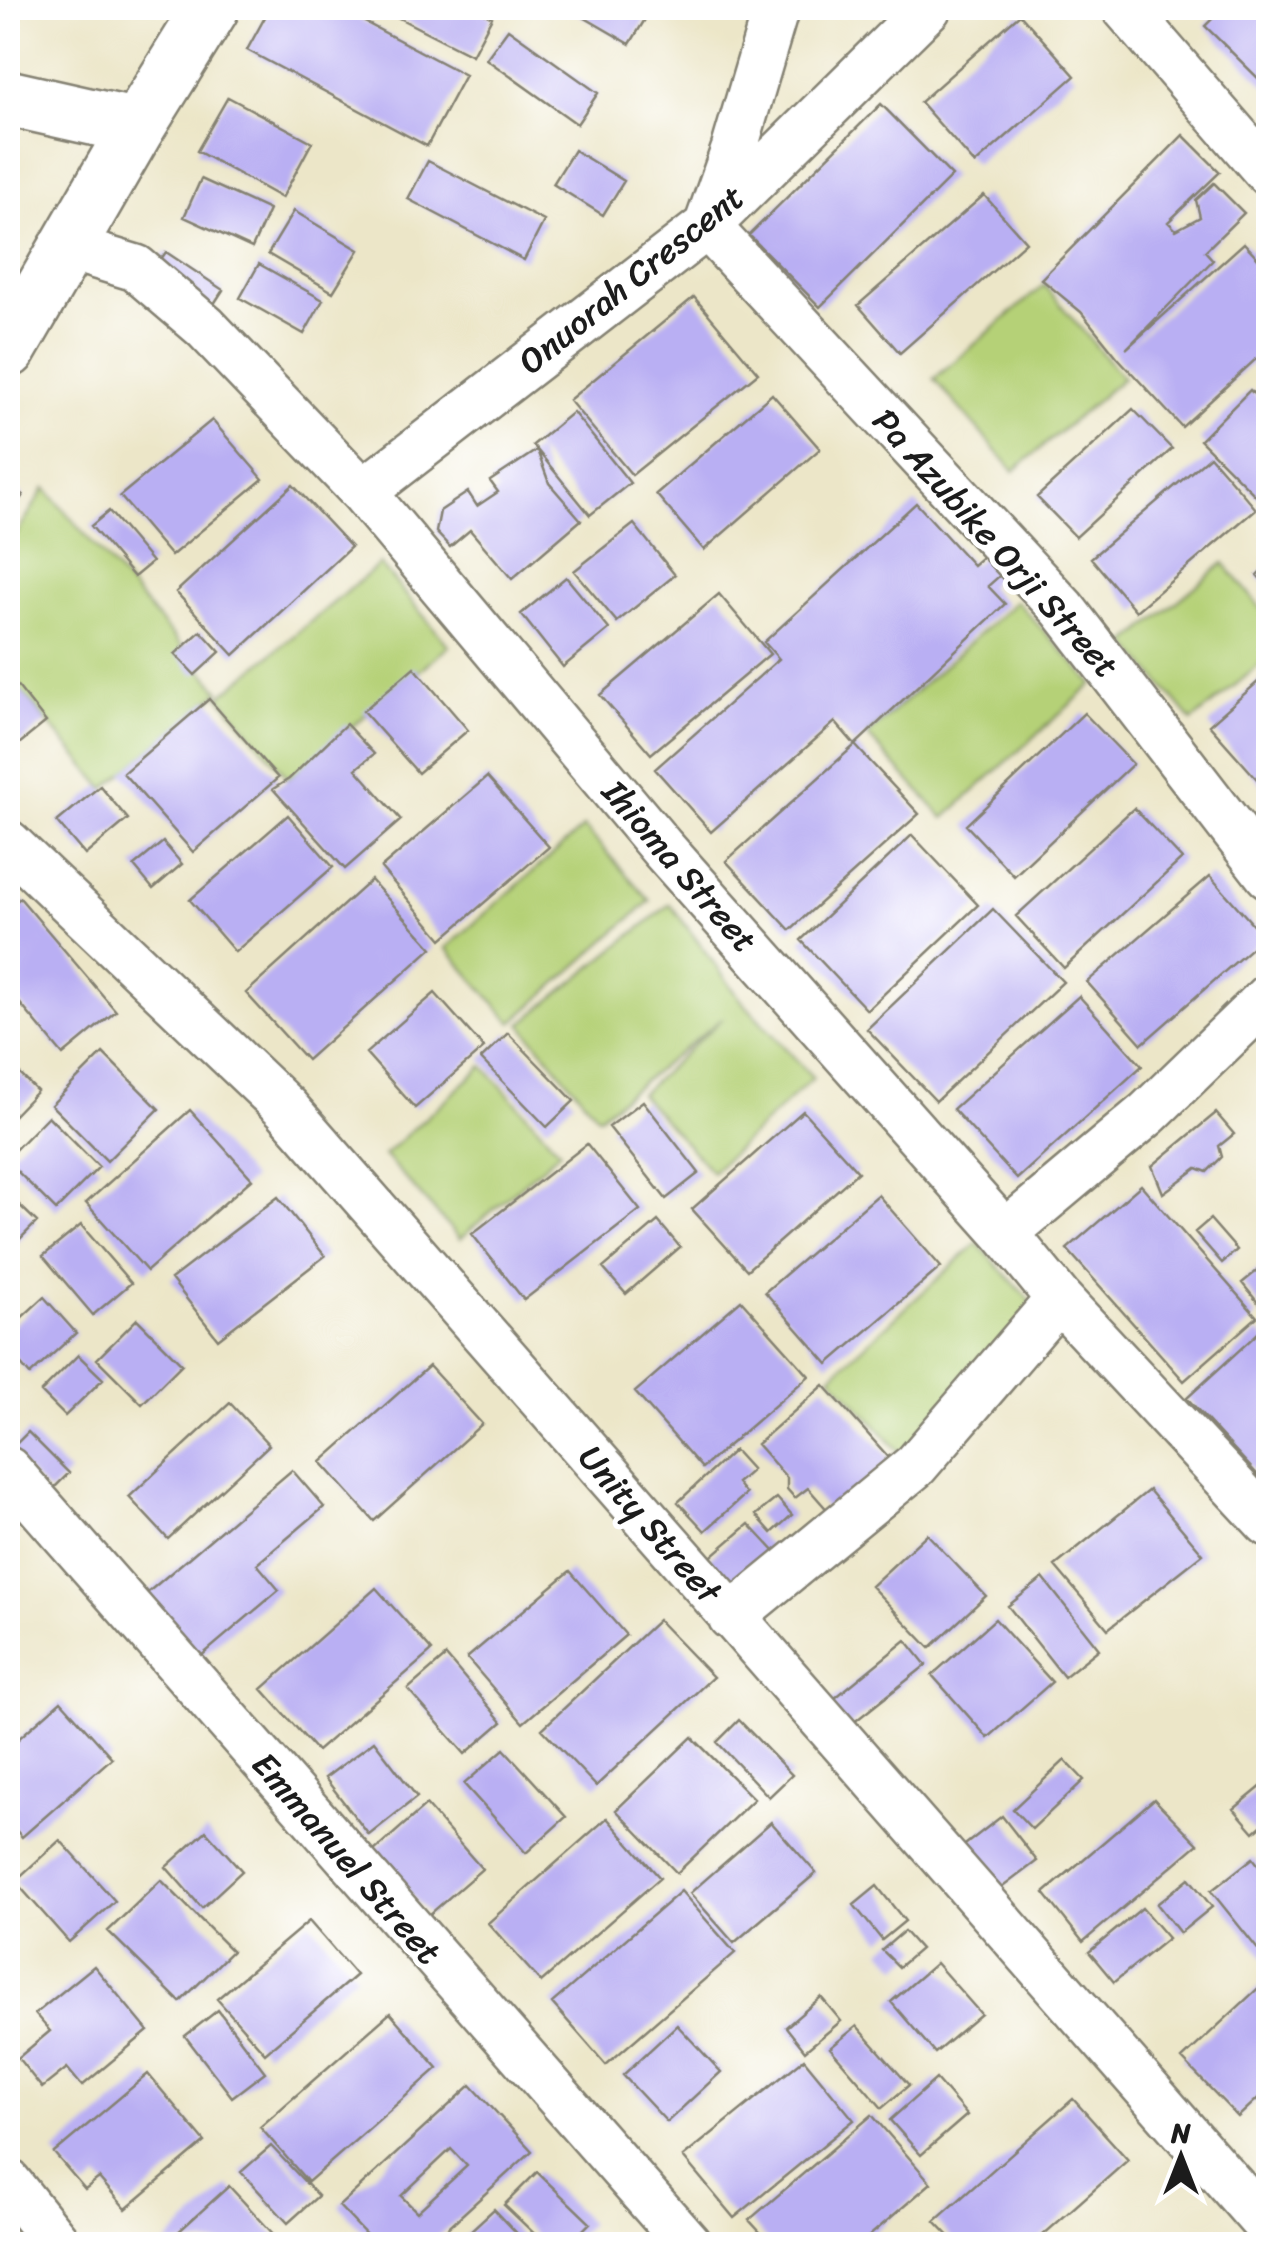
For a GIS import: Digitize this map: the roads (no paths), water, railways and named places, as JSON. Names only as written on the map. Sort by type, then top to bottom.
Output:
[{"type":"main road","points":[[8,350],[66,246],[212,8]]},
{"type":"main road","points":[[8,98],[137,128]]},
{"type":"street","points":[[707,226],[776,8]]},
{"type":"street","name":"Onuorah Crescent","points":[[363,492],[707,226],[928,8]]},
{"type":"street","points":[[1125,8],[1268,172]]},
{"type":"street","name":"Pa Azubike Orji Street","points":[[707,226],[1063,609],[1268,875]]},
{"type":"street","name":"Ihioma Street","points":[[66,246],[136,268],[206,327],[363,492],[675,863],[1005,1233],[1058,1299],[1268,1523]]},
{"type":"street","name":"Unity Street","points":[[8,843],[286,1108],[1268,2226]]},
{"type":"street","points":[[1005,1233],[1148,1113],[1268,997]]},
{"type":"street","points":[[731,1617],[916,1465],[1058,1299]]},
{"type":"street","name":"Emmanuel Street","points":[[8,1470],[688,2244]]},
{"type":"street","points":[[8,2182],[58,2244]]}]
